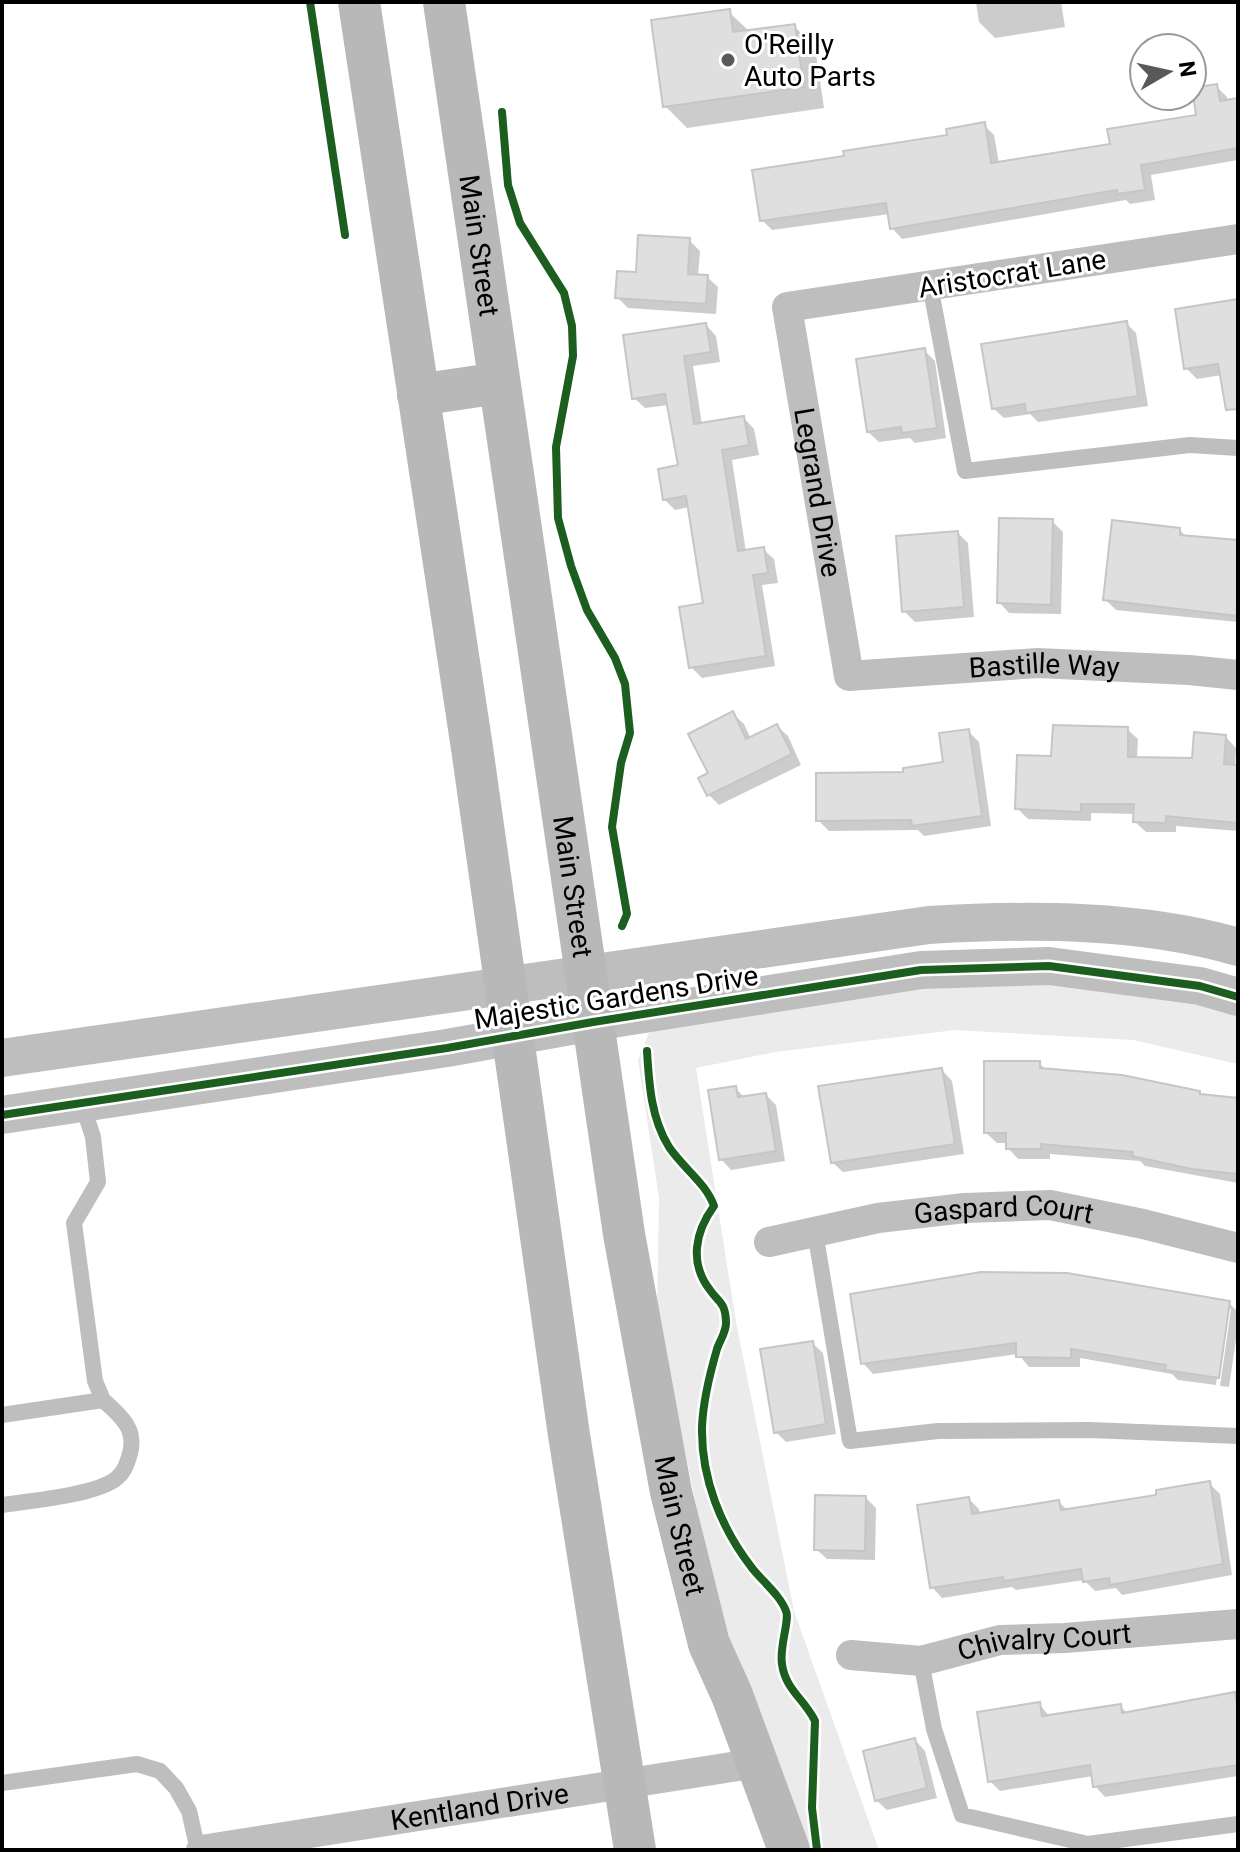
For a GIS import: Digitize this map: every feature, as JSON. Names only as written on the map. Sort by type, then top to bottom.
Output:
[{"type":"main road","points":[[359,2],[506,986],[569,1435],[635,1850]]},
{"type":"main road","name":"Main Street","points":[[444,2],[624,1234],[671,1492],[709,1644],[732,1695],[789,1850]]},
{"type":"main road","points":[[418,395],[499,383]]},
{"type":"street","name":"Aristocrat Lane","points":[[787,307],[1238,239]]},
{"type":"street","name":"Legrand Drive","points":[[787,307],[849,676]]},
{"type":"street","name":"Bastille Way","points":[[849,676],[1038,663],[1238,675]]},
{"type":"street","name":"Majestic Gardens Drive","points":[[2,1058],[929,925],[997,921],[1060,922],[1196,935],[1238,947]]},
{"type":"street","name":"Majestic Gardens Drive","points":[[2,1115],[921,970],[1049,966],[1200,986],[1238,997]]},
{"type":"street","points":[[73,1048],[82,1103]]},
{"type":"street","name":"Gaspard Court","points":[[769,1242],[878,1218],[950,1210],[1050,1205],[1238,1248]]},
{"type":"street","name":"Chivalry Court","points":[[851,1655],[921,1661],[1000,1640],[1081,1637],[1238,1624]]},
{"type":"street","name":"Kentland Drive","points":[[200,1850],[757,1763]]},
{"type":"lane","points":[[930,285],[965,471],[1190,445],[1238,448]]},
{"type":"lane","points":[[2,1505],[81,1492],[114,1481],[126,1468],[133,1445],[125,1421],[103,1400],[95,1381],[74,1223],[98,1182],[93,1137],[82,1103]]},
{"type":"lane","points":[[815,1232],[850,1441],[938,1431],[1090,1430],[1238,1436]]},
{"type":"lane","points":[[2,1415],[103,1400]]},
{"type":"lane","points":[[921,1661],[934,1729],[962,1815],[1088,1844],[1238,1824]]},
{"type":"lane","points":[[2,1783],[137,1764],[160,1771],[176,1788],[189,1811],[200,1850]]},
{"type":"shaded area","points":[[1020,982],[1181,999],[1238,1014],[1238,1064],[1133,1040],[955,1030],[775,1052],[696,1068],[736,1322],[794,1611],[879,1850],[799,1850],[744,1699],[707,1559],[657,1314],[659,1198],[638,1060],[653,1023],[919,986]]},
{"type":"building","name":"O'Reilly Auto Parts","points":[[730,9],[733,32],[795,24],[804,87],[663,107],[651,20]]},
{"type":"building","points":[[1217,84],[1220,101],[1238,98],[1238,148],[1141,165],[1145,190],[1117,194],[1117,190],[890,229],[886,203],[760,221],[752,170],[844,156],[843,151],[947,135],[946,129],[985,122],[991,163],[1110,144],[1107,129],[1208,112],[1208,85]]},
{"type":"building","points":[[638,235],[690,238],[688,274],[708,275],[706,304],[615,298],[617,271],[636,272]]},
{"type":"building","points":[[1238,299],[1238,409],[1226,410],[1218,364],[1184,369],[1175,309]]},
{"type":"building","points":[[1127,321],[1138,396],[1026,413],[1025,404],[992,409],[981,344]]},
{"type":"building","points":[[706,323],[711,352],[684,356],[694,424],[744,416],[749,445],[722,450],[738,551],[764,547],[768,573],[753,575],[766,656],[689,668],[679,607],[703,603],[686,496],[663,500],[658,469],[678,465],[665,394],[632,399],[623,335]]},
{"type":"building","points":[[925,348],[937,428],[902,433],[901,427],[867,432],[856,359]]},
{"type":"building","points":[[999,518],[1053,519],[1051,605],[997,603]]},
{"type":"building","points":[[1112,520],[1180,528],[1180,535],[1238,540],[1238,616],[1103,600]]},
{"type":"building","points":[[958,531],[964,607],[902,612],[896,536]]},
{"type":"building","points":[[733,711],[746,739],[777,724],[792,754],[707,796],[698,778],[708,773],[688,734]]},
{"type":"building","points":[[1053,725],[1128,727],[1128,757],[1192,758],[1194,732],[1226,735],[1224,764],[1238,765],[1238,823],[1166,816],[1166,823],[1133,822],[1134,804],[1081,804],[1081,812],[1015,809],[1017,755],[1051,756]]},
{"type":"building","points":[[969,729],[982,816],[912,826],[911,820],[816,821],[816,773],[903,772],[903,768],[943,762],[939,733]]},
{"type":"building","points":[[984,1061],[1040,1061],[1040,1068],[1122,1075],[1200,1091],[1200,1094],[1238,1098],[1238,1174],[1192,1169],[1132,1156],[1133,1152],[1041,1144],[1041,1149],[1006,1149],[1006,1133],[984,1133]]},
{"type":"building","points":[[942,1068],[955,1144],[831,1163],[818,1086]]},
{"type":"building","points":[[736,1086],[738,1097],[766,1093],[776,1151],[719,1160],[708,1090]]},
{"type":"building","points":[[981,1272],[1067,1273],[1230,1301],[1219,1378],[1165,1370],[1166,1365],[1071,1349],[1071,1358],[1016,1357],[1016,1343],[861,1364],[850,1294]]},
{"type":"building","points":[[813,1341],[826,1424],[774,1433],[760,1349]]},
{"type":"building","points":[[1210,1481],[1223,1564],[1110,1585],[1109,1578],[1083,1582],[1081,1569],[930,1588],[917,1505],[969,1497],[972,1514],[1059,1500],[1061,1510],[1156,1495],[1156,1490]]},
{"type":"building","points":[[815,1495],[866,1496],[865,1551],[814,1550]]},
{"type":"building","points":[[1235,1692],[1238,1765],[1093,1787],[1090,1765],[988,1782],[977,1712],[1040,1702],[1042,1716],[1121,1704],[1122,1713]]},
{"type":"building","points":[[915,1738],[927,1788],[875,1801],[863,1751]]},
{"type":"cycle path","points":[[310,2],[345,235]]},
{"type":"cycle path","points":[[502,112],[508,185],[520,223],[564,293],[572,326],[573,356],[556,447],[558,518],[587,610],[615,658],[625,684],[630,733],[621,763],[612,827],[627,914],[622,926]]},
{"type":"cycle path","points":[[2,1115],[447,1048],[921,970],[1049,966],[1200,986],[1238,997]]},
{"type":"cycle path","points":[[647,1051],[652,1100],[663,1136],[675,1155],[706,1190],[714,1206],[702,1226],[697,1258],[703,1280],[723,1306],[726,1325],[707,1388],[702,1427],[705,1465],[715,1502],[731,1536],[786,1611],[781,1657],[784,1673],[815,1721],[812,1808],[817,1850]]},
{"type":"place","name":"O'Reilly Auto Parts","points":[[728,60]]}]
